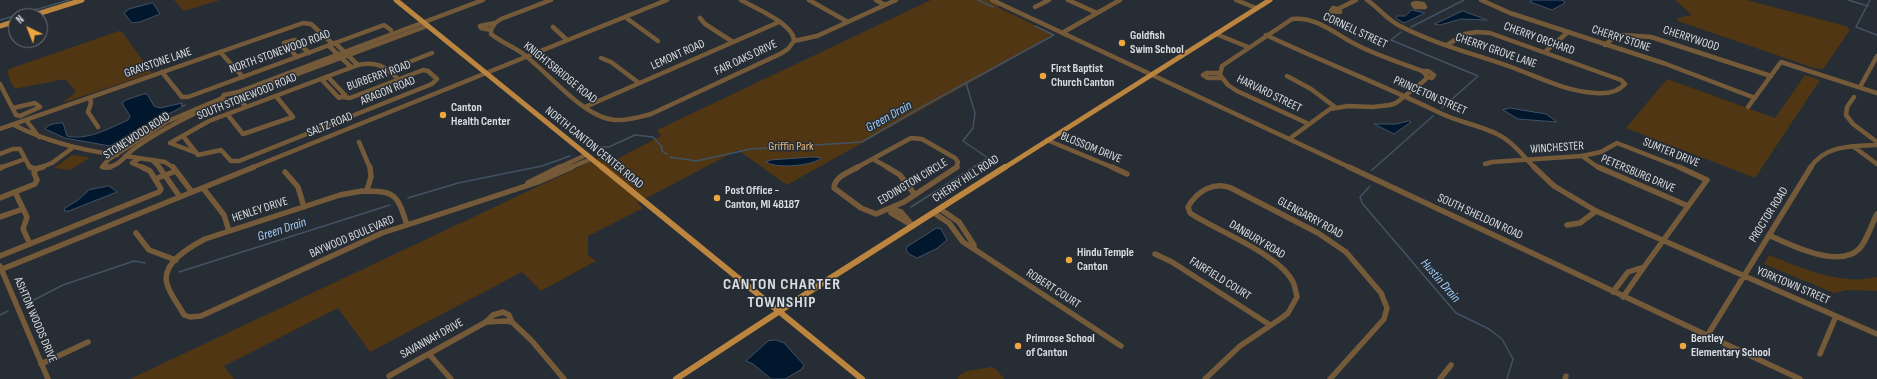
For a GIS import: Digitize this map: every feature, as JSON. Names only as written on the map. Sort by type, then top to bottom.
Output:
[{"type":"main road","points":[[48,11],[82,0]]},
{"type":"main road","name":"NORTH CANTON CENTER ROAD","points":[[396,0],[862,379]]},
{"type":"main road","name":"CHERRY HILL ROAD","points":[[676,379],[1047,140],[1270,0]]},
{"type":"street","points":[[470,4],[476,0]]},
{"type":"street","points":[[222,98],[238,94],[387,38],[440,15],[483,0]]},
{"type":"street","points":[[491,30],[495,23],[505,17],[551,0]]},
{"type":"street","name":"SALTZ ROAD","points":[[0,269],[625,17],[660,1],[667,0]]},
{"type":"street","points":[[741,0],[791,30],[794,41]]},
{"type":"street","points":[[809,0],[848,22]]},
{"type":"street","points":[[876,0],[885,5]]},
{"type":"street","name":"FAIR OAKS DRIVE","points":[[622,120],[640,117],[657,111],[780,54],[788,49],[794,41],[817,36],[896,0]]},
{"type":"street","name":"SOUTH SHELDON ROAD","points":[[992,0],[1800,379]]},
{"type":"street","points":[[1035,8],[1049,0]]},
{"type":"street","points":[[1068,0],[1097,13]]},
{"type":"street","points":[[1062,33],[1120,0]]},
{"type":"street","points":[[1236,0],[1256,8]]},
{"type":"street","points":[[1338,9],[1356,0]]},
{"type":"street","name":"CHERRY GROVE LANE","points":[[1367,0],[1394,23],[1447,45],[1583,91],[1601,93],[1613,92],[1621,89],[1625,83]]},
{"type":"street","points":[[1410,0],[1416,3]]},
{"type":"street","name":"CHERRY STONE","points":[[1481,0],[1491,6],[1666,64],[1755,98]]},
{"type":"street","points":[[625,17],[658,41]]},
{"type":"street","name":"HARVARD STREET","points":[[1299,17],[1292,19],[1266,35],[1224,64],[1220,73],[1222,78],[1236,91],[1309,124]]},
{"type":"street","name":"CORNELL STREET","points":[[1299,17],[1332,30],[1358,46],[1433,74],[1433,77],[1426,76],[1422,71]]},
{"type":"street","points":[[700,18],[705,24],[734,42]]},
{"type":"street","name":"LEMONT ROAD","points":[[585,107],[779,22]]},
{"type":"street","name":"GRAYSTONE LANE","points":[[0,129],[220,52],[309,23],[332,44]]},
{"type":"street","name":"KNIGHTSBRIDGE ROAD","points":[[495,23],[483,24],[480,27],[491,30],[491,34],[496,38],[526,56],[585,107],[603,118],[622,120]]},
{"type":"street","name":"NORTH STONEWOOD ROAD","points":[[162,72],[182,97],[188,97],[384,25],[391,30]]},
{"type":"street","points":[[553,27],[567,40]]},
{"type":"street","name":"CHERRY ORCHARD","points":[[1447,45],[1462,34],[1482,32],[1504,36],[1546,51],[1625,83]]},
{"type":"street","points":[[1546,51],[1568,32]]},
{"type":"street","points":[[1216,34],[1248,47]]},
{"type":"street","name":"PRINCETON STREET","points":[[1266,35],[1310,56],[1405,95],[1452,118],[1498,134],[1511,143],[1554,186],[1596,211],[1701,258]]},
{"type":"street","name":"CHERRYWOOD","points":[[1605,45],[1613,38],[1624,35],[1651,37],[1772,76]]},
{"type":"street","points":[[297,58],[284,43],[295,40],[309,53]]},
{"type":"street","points":[[332,44],[347,53],[358,65]]},
{"type":"street","points":[[332,44],[339,56],[351,67]]},
{"type":"street","points":[[220,52],[243,77]]},
{"type":"street","points":[[398,79],[389,70],[432,54]]},
{"type":"street","points":[[1860,87],[1877,56]]},
{"type":"street","points":[[601,58],[610,62],[640,83]]},
{"type":"street","name":"SOUTH STONEWOOD ROAD","points":[[194,152],[170,144],[209,121],[351,67],[377,62],[389,70]]},
{"type":"street","points":[[1748,107],[1781,62],[1877,93]]},
{"type":"street","name":"BURBERRY ROAD","points":[[324,78],[328,77],[345,95],[343,98],[420,71]]},
{"type":"street","name":"ARAGON ROAD","points":[[194,152],[199,156],[221,150],[231,161],[236,162],[437,80],[428,71],[420,71]]},
{"type":"street","name":"HARVARD STREET","points":[[1220,73],[1206,73],[1203,75],[1208,78],[1222,78]]},
{"type":"street","points":[[1287,76],[1311,89],[1335,107]]},
{"type":"street","points":[[1290,140],[1326,111],[1335,107],[1384,106],[1396,103],[1426,76]]},
{"type":"street","points":[[226,83],[238,94],[246,107]]},
{"type":"street","points":[[0,84],[16,115],[20,116],[40,108],[35,103],[13,108]]},
{"type":"street","points":[[217,86],[222,98],[230,102],[237,110]]},
{"type":"street","points":[[230,102],[238,94]]},
{"type":"street","points":[[228,114],[243,134],[251,134],[293,117],[293,115],[276,96]]},
{"type":"street","points":[[1854,97],[1846,110],[1846,116],[1854,125],[1877,142]]},
{"type":"street","points":[[90,98],[91,103],[88,112],[98,127]]},
{"type":"street","name":"STONEWOOD ROAD","points":[[222,98],[159,130],[115,165],[108,168],[102,167],[102,164],[166,122],[222,98]]},
{"type":"street","points":[[26,120],[40,138]]},
{"type":"street","points":[[14,124],[28,134],[71,149],[117,154],[165,162],[176,171],[192,192]]},
{"type":"street","points":[[183,136],[194,152]]},
{"type":"street","name":"EDDINGTON CIRCLE","points":[[914,137],[922,139],[957,160],[957,168],[915,195],[880,214],[872,214],[836,190],[833,186],[837,180],[905,140],[914,137]]},
{"type":"street","name":"BLOSSOM DRIVE","points":[[1047,140],[1068,151],[1102,162],[1127,174]]},
{"type":"street","points":[[359,142],[372,168],[372,178],[367,190]]},
{"type":"street","name":"WINCHESTER","points":[[1485,164],[1492,162],[1582,156],[1601,152],[1616,143],[1627,146]]},
{"type":"street","name":"PROCTOR ROAD","points":[[1707,336],[1816,159],[1832,150],[1877,145]]},
{"type":"street","name":"SUMTER DRIVE","points":[[1627,146],[1700,175],[1707,180],[1688,206]]},
{"type":"street","points":[[1854,147],[1877,164]]},
{"type":"street","points":[[0,154],[18,149],[30,168],[36,169],[48,164],[71,149]]},
{"type":"street","name":"PETERSBURG DRIVE","points":[[1582,156],[1604,171],[1688,206]]},
{"type":"street","name":"BAYWOOD BOULEVARD","points":[[193,317],[205,314],[374,237],[538,182],[588,157]]},
{"type":"street","points":[[0,256],[155,194],[161,189],[150,171],[132,163],[140,158]]},
{"type":"street","points":[[0,168],[25,159]]},
{"type":"street","points":[[151,159],[165,175],[180,197]]},
{"type":"street","points":[[873,159],[903,178],[915,195]]},
{"type":"street","points":[[0,198],[36,183],[37,179],[34,173],[36,169]]},
{"type":"street","points":[[155,179],[176,171]]},
{"type":"street","points":[[285,172],[298,188],[304,207]]},
{"type":"street","name":"DANBURY ROAD","points":[[1205,379],[1238,348],[1288,313],[1294,302],[1295,288],[1288,274],[1271,259],[1193,216],[1188,210],[1190,203],[1210,187],[1224,185]]},
{"type":"street","name":"GLENGARRY ROAD","points":[[1224,185],[1335,243],[1357,262],[1384,297],[1387,308],[1384,319],[1330,379]]},
{"type":"street","points":[[203,188],[224,215],[229,231]]},
{"type":"street","name":"HENLEY DRIVE","points":[[193,317],[184,315],[167,283],[167,273],[176,260],[198,243],[229,231],[304,207],[346,194],[367,190],[382,191],[394,196],[399,202],[407,225]]},
{"type":"street","points":[[15,192],[27,217],[24,224],[24,234],[30,244]]},
{"type":"street","points":[[1623,297],[1688,206]]},
{"type":"street","points":[[0,217],[23,209]]},
{"type":"street","points":[[891,209],[891,213],[902,221],[914,226]]},
{"type":"street","name":"ROBERT COURT","points":[[940,209],[959,222],[974,245],[974,249]]},
{"type":"street","points":[[1567,225],[1580,223],[1596,211]]},
{"type":"street","name":"ROBERT COURT","points":[[934,213],[949,223],[963,242],[984,257],[1121,346]]},
{"type":"street","points":[[1768,235],[1815,253],[1833,256],[1848,255],[1859,249],[1877,214]]},
{"type":"street","points":[[136,233],[149,250],[176,260]]},
{"type":"street","name":"FAIRFIELD COURT","points":[[1155,254],[1172,262],[1270,325]]},
{"type":"street","name":"YORKTOWN STREET","points":[[1701,258],[1877,334]]},
{"type":"street","points":[[1613,292],[1628,272],[1644,267]]},
{"type":"street","name":"ASHTON WOODS DRIVE","points":[[0,269],[48,379]]},
{"type":"street","name":"SAVANNAH DRIVE","points":[[389,376],[486,322],[496,313],[501,311],[509,315],[512,322],[532,341],[564,379]]},
{"type":"street","points":[[1820,354],[1836,316]]},
{"type":"street","name":"SAVANNAH DRIVE","points":[[486,322],[512,322]]},
{"type":"street","points":[[41,364],[88,342]]},
{"type":"street","points":[[429,354],[451,379]]},
{"type":"street","points":[[1440,379],[1451,365]]},
{"type":"green space","points":[[174,0],[220,0],[184,11]]},
{"type":"green space","name":"Griffin Park","points":[[931,0],[988,0],[999,5],[997,7],[1055,35],[787,185],[738,150],[637,203],[643,208],[588,236],[588,255],[596,261],[541,291],[522,272],[370,352],[338,308],[224,366],[234,379],[130,379],[607,154],[617,159],[661,136],[657,130]]},
{"type":"green space","points":[[1675,0],[1746,0],[1846,26],[1850,30],[1823,69],[1814,68],[1678,21],[1677,18],[1692,15]]},
{"type":"green space","points":[[119,31],[122,32],[152,73],[62,103],[76,92],[65,79],[19,88],[15,88],[12,85],[7,71],[12,68]]},
{"type":"green space","points":[[1805,75],[1820,80],[1755,178],[1626,128],[1667,79],[1775,118]]},
{"type":"green space","points":[[72,155],[88,157],[88,159],[70,170],[54,168]]},
{"type":"green space","points":[[1769,255],[1808,270],[1836,277],[1864,279],[1877,277],[1877,291],[1848,290],[1834,293],[1764,264]]},
{"type":"green space","points":[[992,367],[997,370],[1004,379],[958,379],[958,376],[967,371]]},
{"type":"water","points":[[1533,0],[1562,0],[1565,3],[1552,10],[1530,2]]},
{"type":"water","points":[[153,3],[160,14],[140,22],[132,23],[124,13],[129,9]]},
{"type":"water","points":[[1412,10],[1425,13],[1404,23],[1396,18],[1397,16],[1405,16]]},
{"type":"water","points":[[1463,11],[1487,20],[1461,19],[1440,25],[1435,24]]},
{"type":"water","points":[[147,94],[154,106],[160,108],[182,103],[181,106],[186,105],[110,146],[65,138],[45,129],[50,125],[63,123],[67,136],[82,137],[98,133],[128,120],[130,116],[122,103],[126,100]]},
{"type":"water","points":[[1510,108],[1546,114],[1557,122],[1518,119],[1503,110]]},
{"type":"water","points":[[1409,121],[1411,122],[1394,134],[1374,124],[1396,124]]},
{"type":"water","points":[[814,157],[821,158],[817,161],[794,166],[771,164],[766,162],[771,160]]},
{"type":"water","points":[[109,186],[117,192],[69,211],[64,211],[65,208],[78,200],[89,190]]},
{"type":"water","points":[[937,228],[941,229],[947,240],[936,249],[917,258],[909,254],[906,250],[907,247]]},
{"type":"water","points":[[776,340],[784,343],[804,365],[802,369],[785,379],[771,379],[753,364],[746,361],[768,341]]},
{"type":"waterway","points":[[0,20],[69,0]]},
{"type":"waterway","name":"Green Drain","points":[[978,0],[993,7]]},
{"type":"waterway","name":"Hustin Drain","points":[[1411,27],[1464,0]]},
{"type":"waterway","name":"Hustin Drain","points":[[1848,0],[1867,6]]},
{"type":"waterway","name":"Hustin Drain","points":[[1867,6],[1870,0]]},
{"type":"waterway","points":[[1867,6],[1856,27],[1877,35]]},
{"type":"waterway","name":"Green Drain","points":[[670,157],[696,161],[751,149],[862,142],[920,108],[1054,35],[1035,26]]},
{"type":"waterway","name":"Hustin Drain","points":[[1401,32],[1391,40],[1478,76],[1442,108]]},
{"type":"waterway","points":[[911,207],[988,158],[963,141],[973,128],[975,113],[966,83]]},
{"type":"waterway","name":"Hustin Drain","points":[[1372,170],[1433,116]]},
{"type":"waterway","name":"Green Drain","points":[[595,147],[609,147],[635,135],[653,137],[662,147],[662,151],[667,154]]},
{"type":"waterway","name":"Green Drain","points":[[408,198],[458,183],[542,166],[570,156]]},
{"type":"waterway","name":"Hustin Drain","points":[[1370,186],[1360,197],[1362,203],[1456,313],[1489,329],[1502,339],[1513,359],[1507,379]]},
{"type":"waterway","name":"Green Drain","points":[[179,272],[390,205]]},
{"type":"waterway","name":"Green Drain","points":[[26,304],[63,285],[134,261],[145,263]]},
{"type":"waterway","name":"Green Drain","points":[[0,315],[8,311]]},
{"type":"place","name":"Goldfish Swim School","points":[[1122,43]]},
{"type":"place","name":"First Baptist Church Canton","points":[[1043,76]]},
{"type":"place","name":"Canton Health Center","points":[[443,115]]},
{"type":"place","name":"Post Office - Canton, MI 48187","points":[[717,198]]},
{"type":"place","name":"Hindu Temple Canton","points":[[1069,260]]},
{"type":"place","name":"Primrose School of Canton","points":[[1018,346]]},
{"type":"place","name":"Bentley Elementary School","points":[[1683,346]]},
{"type":"district","name":"CANTON CHARTER TOWNSHIP","points":[[782,294]]}]
